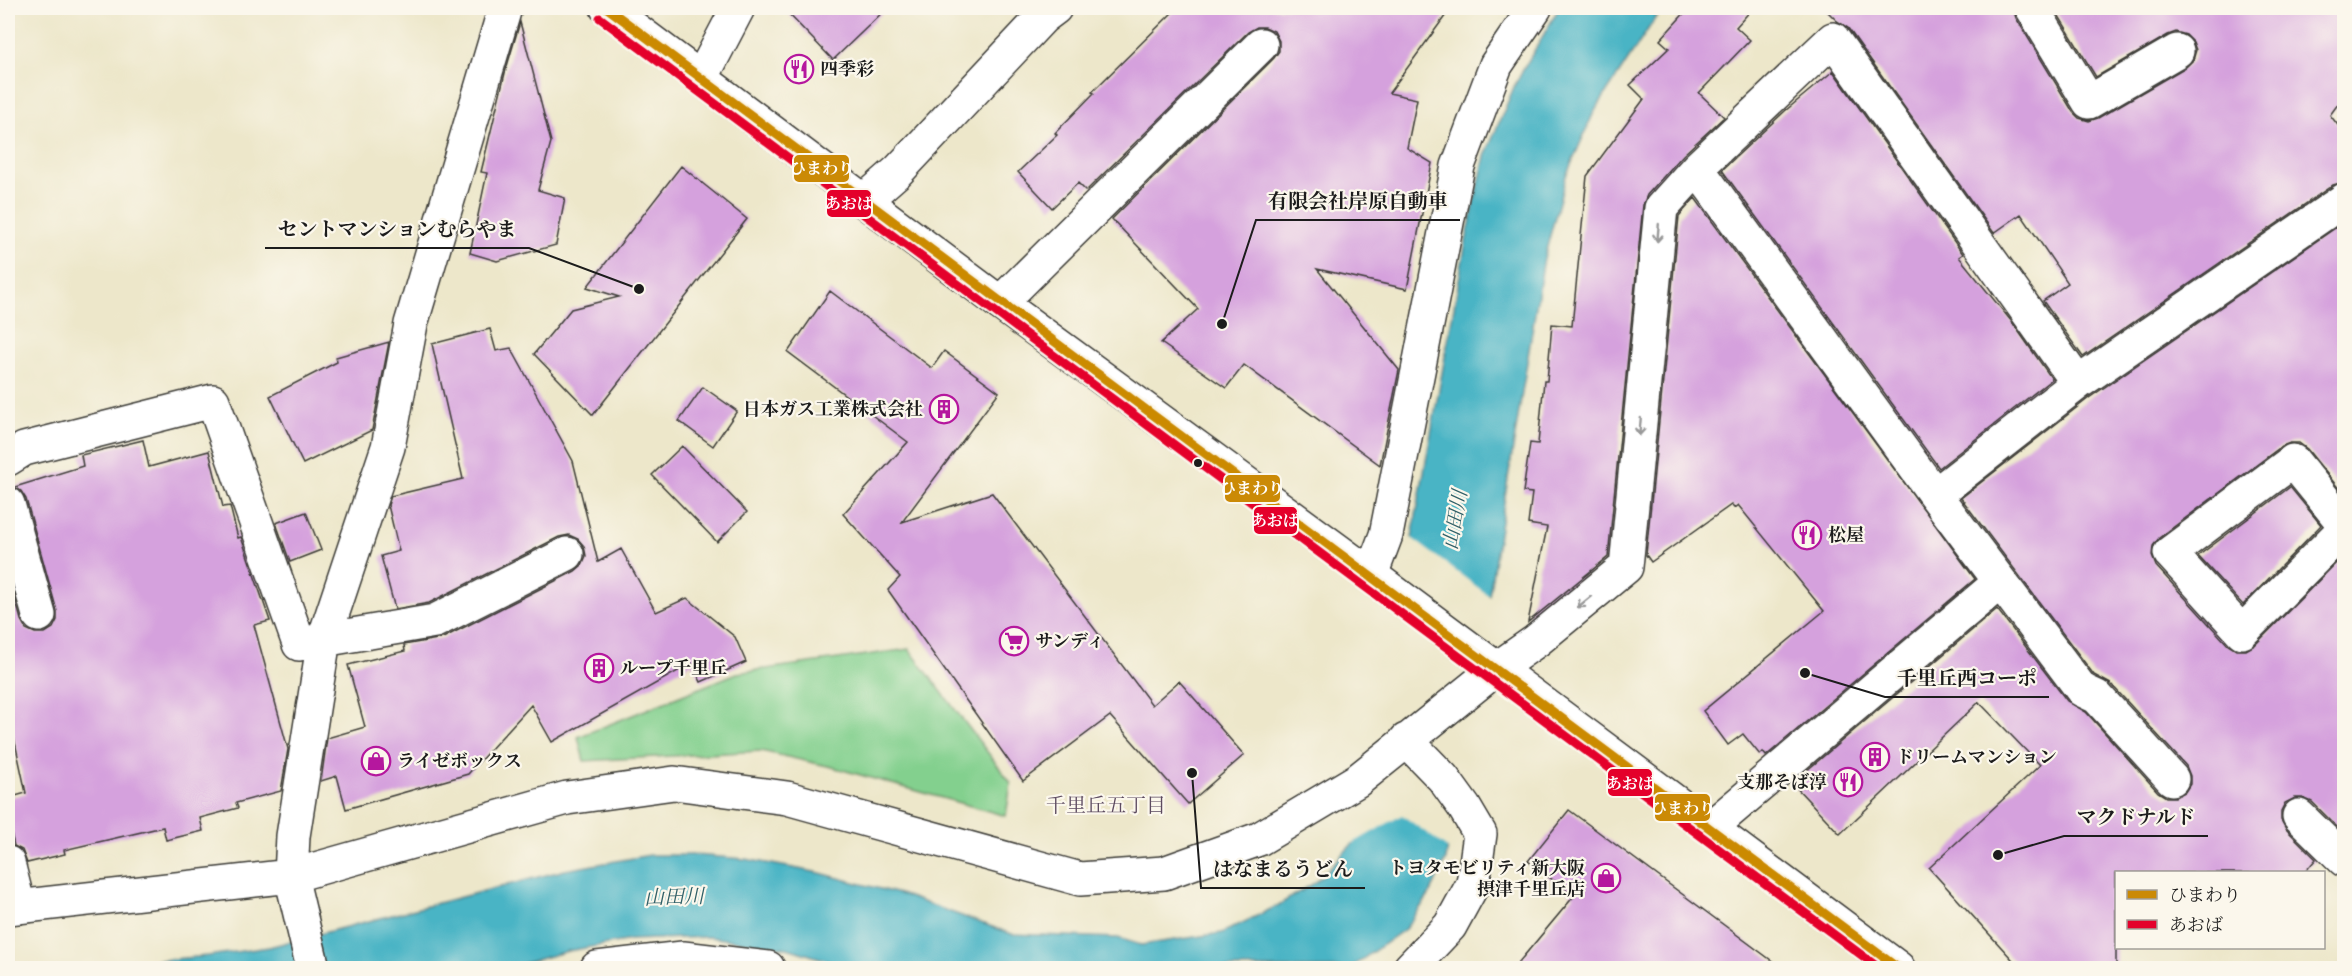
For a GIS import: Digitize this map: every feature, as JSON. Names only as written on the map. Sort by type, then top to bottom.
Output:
[{"type":"street","points":[[313,969],[291,876],[293,836],[324,639],[388,447],[411,324],[506,8]]},
{"type":"street","points":[[607,8],[702,77],[1000,303],[1379,581],[1898,969]]},
{"type":"street","points":[[702,77],[738,8]]},
{"type":"street","points":[[865,200],[898,171],[1043,17],[1055,8]]},
{"type":"street","points":[[2032,8],[2089,102],[2177,51]]},
{"type":"street","points":[[1379,581],[1458,166],[1496,65],[1524,11]]},
{"type":"street","points":[[8,863],[13,908],[291,876],[567,798],[674,783],[787,798],[1080,879],[1164,873],[1259,839],[1358,780],[1406,740],[1501,672],[1626,567],[1661,208],[1697,168],[1833,39],[2078,383]]},
{"type":"street","points":[[1000,303],[1261,45]]},
{"type":"street","points":[[1697,168],[1935,495],[2082,690],[2097,697],[2172,779]]},
{"type":"street","points":[[1935,495],[2078,383],[2344,200]]},
{"type":"street","points":[[8,459],[24,449],[213,401],[299,644],[435,621],[567,554]]},
{"type":"street","points":[[2344,524],[2293,461],[2170,553],[2242,632],[2344,529]]},
{"type":"street","points":[[8,504],[39,615]]},
{"type":"street","points":[[1710,828],[2000,582]]},
{"type":"street","points":[[1406,740],[1443,778],[1480,834],[1473,884],[1450,926],[1410,969]]},
{"type":"street","points":[[2299,816],[2344,860]]},
{"type":"street","points":[[597,969],[683,958],[768,969]]},
{"type":"green space","points":[[909,649],[1011,783],[1006,816],[832,767],[761,751],[584,761],[578,737],[737,673]]},
{"type":"water","name":"山田川","points":[[1559,8],[1662,8],[1594,112],[1566,176],[1544,258],[1446,859],[1430,894],[1405,929],[1350,968],[852,968],[787,948],[709,937],[631,940],[568,951],[507,968],[71,968],[208,956],[269,947],[565,870],[650,855],[695,855],[745,859],[820,873],[903,895],[1012,934],[1118,938],[1141,945],[1222,933],[1277,906],[1316,882],[1357,839],[1466,241],[1485,156],[1516,82]]},
{"type":"pier","points":[[1409,536],[1492,598],[1450,850],[1402,815],[1348,846],[1354,837]]},
{"type":"building","points":[[783,8],[887,8],[833,60]]},
{"type":"building","points":[[1177,8],[1451,8],[1389,93],[1417,99],[1407,148],[1432,163],[1407,289],[1317,269],[1399,370],[1380,465],[1244,365],[1226,388],[1161,343],[1198,309],[1112,219],[1274,58],[1279,51],[1279,41],[1274,31],[1265,27],[1257,27],[1248,32],[1086,191],[1078,183],[1052,208],[1018,172],[1057,135],[1055,133],[1094,93],[1092,92]]},
{"type":"building","points":[[1689,8],[1753,8],[1736,27],[1750,40],[1699,93],[1724,117],[1683,155],[1647,195],[1643,205],[1608,557],[1528,622],[1547,527],[1528,524],[1532,493],[1523,492],[1530,443],[1538,444],[1552,324],[1572,326],[1587,176],[1644,99],[1630,85],[1669,48],[1660,40]]},
{"type":"building","points":[[1824,8],[2013,8],[2016,18],[2073,112],[2079,118],[2089,121],[2186,67],[2193,60],[2196,50],[2193,42],[2186,35],[2176,32],[2096,77],[2054,8],[2344,8],[2344,96],[2330,115],[2344,133],[2344,182],[2333,185],[2083,357],[2043,301],[2068,283],[2021,214],[1994,233],[1848,28]]},
{"type":"building","points":[[520,22],[551,142],[538,190],[565,198],[556,245],[497,261],[470,253],[487,173],[481,172]]},
{"type":"building","points":[[1833,71],[1963,254],[1959,257],[2012,322],[2052,379],[1939,468],[1722,170],[1785,111]]},
{"type":"building","points":[[681,166],[747,219],[593,415],[534,354],[571,309],[619,297],[587,287]]},
{"type":"building","points":[[1695,198],[1975,579],[1766,756],[1763,752],[1760,755],[1743,734],[1728,745],[1703,711],[1824,611],[1738,505],[1734,508],[1731,505],[1651,562],[1646,555],[1679,216]]},
{"type":"building","points":[[2344,222],[2344,495],[2307,449],[2299,443],[2290,443],[2282,446],[2159,538],[2153,546],[2152,556],[2156,566],[2228,645],[2236,650],[2246,650],[2255,645],[2344,555],[2344,828],[2341,831],[2312,802],[2303,798],[2295,798],[2285,803],[2281,811],[2281,820],[2286,829],[2316,859],[2306,871],[2115,871],[2116,969],[2021,969],[1929,868],[2040,765],[1979,702],[1840,834],[1792,783],[1997,609],[2067,701],[2086,712],[2158,792],[2166,797],[2175,797],[2185,792],[2190,784],[2186,766],[2111,684],[2094,675],[1961,498],[2089,398]]},
{"type":"building","points":[[830,291],[932,368],[944,351],[999,392],[902,522],[992,493],[1152,705],[1179,681],[1244,755],[1188,804],[1110,716],[1023,781],[888,590],[900,577],[843,514],[908,442],[788,352]]},
{"type":"building","points":[[490,329],[496,351],[511,348],[573,461],[598,562],[621,549],[656,612],[687,598],[735,637],[746,662],[701,682],[692,663],[552,742],[531,705],[468,774],[346,809],[337,776],[321,781],[327,738],[365,727],[348,665],[405,651],[404,645],[443,638],[575,571],[582,565],[586,556],[584,546],[578,539],[569,535],[559,537],[429,603],[395,609],[381,556],[399,551],[388,505],[391,496],[463,479],[432,344]]},
{"type":"building","points":[[389,342],[372,430],[303,464],[270,396],[337,362],[336,357]]},
{"type":"building","points":[[703,387],[737,411],[713,446],[679,421]]},
{"type":"building","points":[[143,440],[149,467],[209,451],[223,507],[230,506],[238,538],[241,537],[270,621],[254,625],[288,749],[281,791],[236,803],[238,808],[200,818],[203,831],[166,840],[163,827],[64,850],[65,854],[27,863],[22,850],[14,846],[8,819],[8,798],[26,793],[8,710],[8,572],[21,620],[26,629],[35,633],[45,633],[53,628],[57,620],[57,611],[26,499],[15,487],[83,466],[81,455]]},
{"type":"building","points":[[682,446],[747,512],[717,542],[652,475]]},
{"type":"building","points":[[2290,487],[2321,525],[2243,605],[2198,556]]},
{"type":"building","points":[[306,512],[321,550],[290,562],[276,523]]},
{"type":"building","name":"トヨタモビリティ新大阪 摂津千里丘店","points":[[1569,810],[1783,969],[1513,969],[1574,896],[1528,861]]},
{"type":"transit line","name":"ひまわり","points":[[607,8],[1898,968]]},
{"type":"transit line","name":"あおば","points":[[600,18],[1879,968]]},
{"type":"place","name":"四季彩","points":[[799,69]]},
{"type":"place","name":"セントマンションむらやま","points":[[639,289]]},
{"type":"place","name":"有限会社岸原自動車","points":[[1222,324]]},
{"type":"place","name":"日本ガス工業株式会社","points":[[944,409]]},
{"type":"place","name":"松屋","points":[[1807,535]]},
{"type":"place","name":"サンディ","points":[[1014,641]]},
{"type":"place","name":"ループ千里丘","points":[[599,668]]},
{"type":"place","name":"千里丘西コーポ","points":[[1805,673]]},
{"type":"place","name":"ドリームマンション","points":[[1875,757]]},
{"type":"place","name":"ライゼボックス","points":[[376,761]]},
{"type":"place","name":"はなまるうどん","points":[[1192,773]]},
{"type":"place","name":"支那そば淳","points":[[1848,782]]},
{"type":"place","name":"マクドナルド","points":[[1998,855]]},
{"type":"place","name":"トヨタモビリティ新大阪 摂津千里丘店","points":[[1606,878]]},
{"type":"district","name":"千里丘五丁目","points":[[1106,805]]}]
